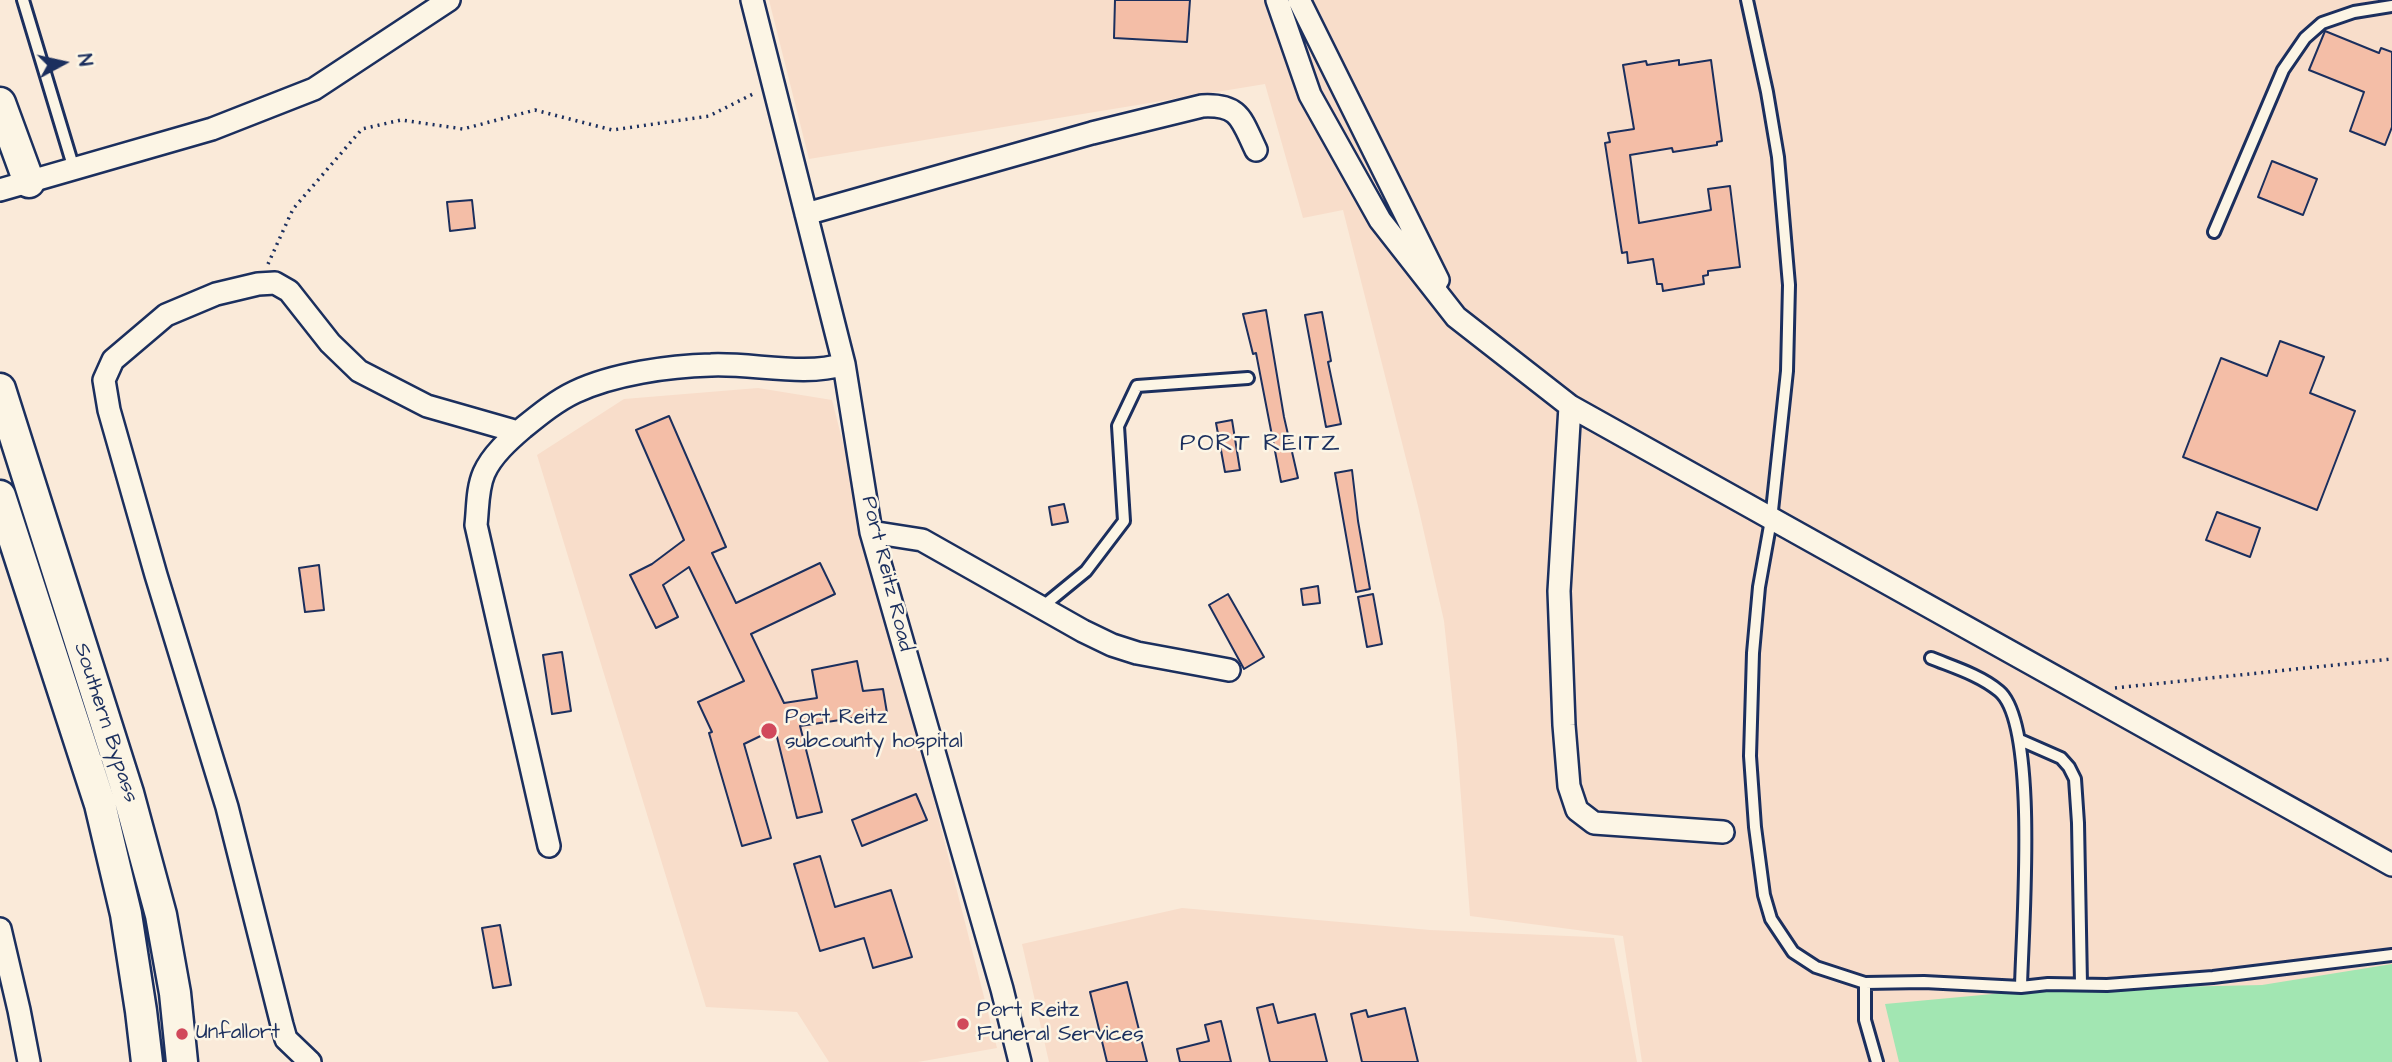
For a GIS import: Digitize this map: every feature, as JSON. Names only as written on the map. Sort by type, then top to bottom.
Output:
[{"type":"main road","points":[[0,103],[29,182]]},
{"type":"main road","name":"Southern Bypass","points":[[0,389],[128,793],[161,915],[175,993],[182,1062]]},
{"type":"main road","name":"Southern Bypass","points":[[0,496],[100,804],[126,914],[147,1062]]},
{"type":"street","points":[[0,190],[212,129],[314,89],[449,0]]},
{"type":"street","name":"Port Reitz Road","points":[[752,0],[844,364],[871,532],[1002,989],[1020,1062]]},
{"type":"street","points":[[1277,0],[1310,95],[1380,220],[1456,317],[1570,406],[2392,864]]},
{"type":"street","points":[[1299,0],[1456,317]]},
{"type":"street","points":[[806,214],[1092,133],[1202,106],[1233,109],[1240,117],[1256,150]]},
{"type":"street","points":[[310,1062],[286,1039],[228,807],[156,575],[109,410],[104,380],[113,360],[166,315],[216,294],[258,284],[275,284],[289,291],[330,343],[359,371],[427,406],[518,432]]},
{"type":"street","points":[[549,846],[476,525],[478,497],[485,472],[498,452],[518,432],[551,406],[573,393],[616,378],[679,367],[712,365],[813,369],[844,364]]},
{"type":"street","points":[[1570,406],[1559,592],[1569,786],[1577,810],[1594,823],[1723,832]]},
{"type":"street","points":[[871,532],[922,540],[1083,631],[1124,649],[1229,670]]},
{"type":"street","points":[[0,929],[29,1062]]},
{"type":"lane","points":[[23,0],[74,169]]},
{"type":"lane","points":[[1747,0],[1778,157],[1789,285],[1787,371],[1753,653],[1750,756],[1755,827],[1764,895],[1771,919],[1793,952],[1816,967],[1865,983],[1924,982],[2021,987],[2107,985],[2213,977],[2392,955]]},
{"type":"lane","points":[[2214,232],[2283,70],[2305,38],[2322,23],[2354,12],[2392,6]]},
{"type":"lane","points":[[1042,607],[1086,571],[1124,521],[1118,426],[1137,386],[1248,378]]},
{"type":"lane","points":[[1931,658],[1982,680],[2000,691],[2010,706],[2020,740],[2025,805],[2021,987]]},
{"type":"lane","points":[[2020,740],[2060,758],[2075,779],[2081,984]]},
{"type":"lane","points":[[1865,983],[1865,1020],[1877,1062]]},
{"type":"path","points":[[258,284],[293,209],[362,129],[401,120],[463,130],[535,110],[612,130],[709,116],[774,86]]},
{"type":"path","points":[[2090,697],[2116,688],[2392,659]]},
{"type":"shaded area","points":[[769,0],[2392,0],[2392,1062],[1642,1062],[1623,936],[1470,916],[1457,744],[1444,621],[1418,506],[1343,210],[1303,218],[1265,84],[809,159]]},
{"type":"shaded area","name":"Port Reitz subcounty hospital","points":[[758,388],[832,400],[997,1048],[918,1062],[829,1062],[797,1012],[706,1007],[537,455],[624,399]]},
{"type":"shaded area","points":[[1182,908],[1430,930],[1614,938],[1637,1062],[1049,1062],[1022,944]]},
{"type":"green space","points":[[2392,964],[2392,1062],[1899,1062],[1885,1004],[2036,990],[2262,985]]},
{"type":"building","points":[[1115,0],[1190,0],[1187,42],[1114,38]]},
{"type":"building","points":[[2325,31],[2379,53],[2381,48],[2392,52],[2392,127],[2385,145],[2350,131],[2364,92],[2309,70]]},
{"type":"building","points":[[1679,60],[1679,65],[1711,60],[1722,141],[1717,142],[1717,145],[1673,152],[1672,148],[1630,155],[1639,223],[1711,210],[1708,189],[1730,186],[1740,267],[1708,271],[1708,275],[1703,276],[1704,284],[1663,291],[1662,284],[1657,284],[1653,259],[1628,263],[1627,252],[1622,253],[1605,143],[1610,142],[1608,133],[1634,129],[1623,65],[1646,61],[1647,65]]},
{"type":"building","points":[[2272,161],[2317,179],[2303,215],[2258,197]]},
{"type":"building","points":[[472,200],[475,228],[450,231],[447,202]]},
{"type":"building","points":[[1266,310],[1284,417],[1298,478],[1281,482],[1256,353],[1253,354],[1243,314]]},
{"type":"building","points":[[1322,312],[1331,361],[1328,362],[1341,424],[1326,427],[1305,315]]},
{"type":"building","points":[[2280,341],[2324,357],[2310,393],[2355,411],[2317,510],[2183,457],[2221,358],[2267,376]]},
{"type":"building","points":[[669,416],[726,547],[712,553],[736,603],[820,563],[835,594],[751,634],[784,703],[817,698],[812,670],[857,661],[863,691],[883,689],[887,713],[800,726],[822,812],[797,818],[775,729],[744,744],[771,838],[742,846],[709,733],[712,732],[698,702],[744,681],[689,567],[663,585],[678,617],[656,628],[630,575],[652,564],[684,540],[636,430]]},
{"type":"building","points":[[1232,420],[1240,470],[1225,472],[1216,423]]},
{"type":"building","points":[[1352,470],[1370,589],[1356,592],[1335,473]]},
{"type":"building","points":[[1064,504],[1068,522],[1052,525],[1049,507]]},
{"type":"building","points":[[2217,512],[2260,528],[2250,557],[2206,540]]},
{"type":"building","points":[[319,565],[324,610],[305,612],[299,568]]},
{"type":"building","points":[[1318,586],[1320,603],[1303,605],[1301,589]]},
{"type":"building","points":[[1228,594],[1264,657],[1244,669],[1209,605]]},
{"type":"building","points":[[1373,594],[1382,644],[1367,647],[1358,597]]},
{"type":"building","points":[[562,652],[571,711],[552,714],[543,655]]},
{"type":"building","points":[[916,794],[927,820],[862,846],[852,820]]},
{"type":"building","points":[[820,856],[835,907],[891,890],[912,957],[873,968],[864,938],[820,951],[794,864]]},
{"type":"building","points":[[500,925],[511,985],[493,988],[482,928]]},
{"type":"building","points":[[1127,982],[1147,1062],[1107,1062],[1090,992]]},
{"type":"building","points":[[1273,1004],[1278,1023],[1315,1014],[1327,1062],[1270,1062],[1257,1008]]},
{"type":"building","points":[[1405,1008],[1418,1062],[1362,1062],[1351,1014],[1366,1010],[1368,1017]]},
{"type":"building","points":[[1221,1021],[1231,1062],[1180,1062],[1177,1049],[1209,1041],[1205,1025]]},
{"type":"place","name":"Port Reitz subcounty hospital","points":[[769,731]]},
{"type":"place","name":"Port Reitz Funeral Services","points":[[963,1024]]},
{"type":"place","name":"Unfallort","points":[[182,1034]]},
{"type":"district","name":"PORT REITZ","points":[[1261,445]]}]
